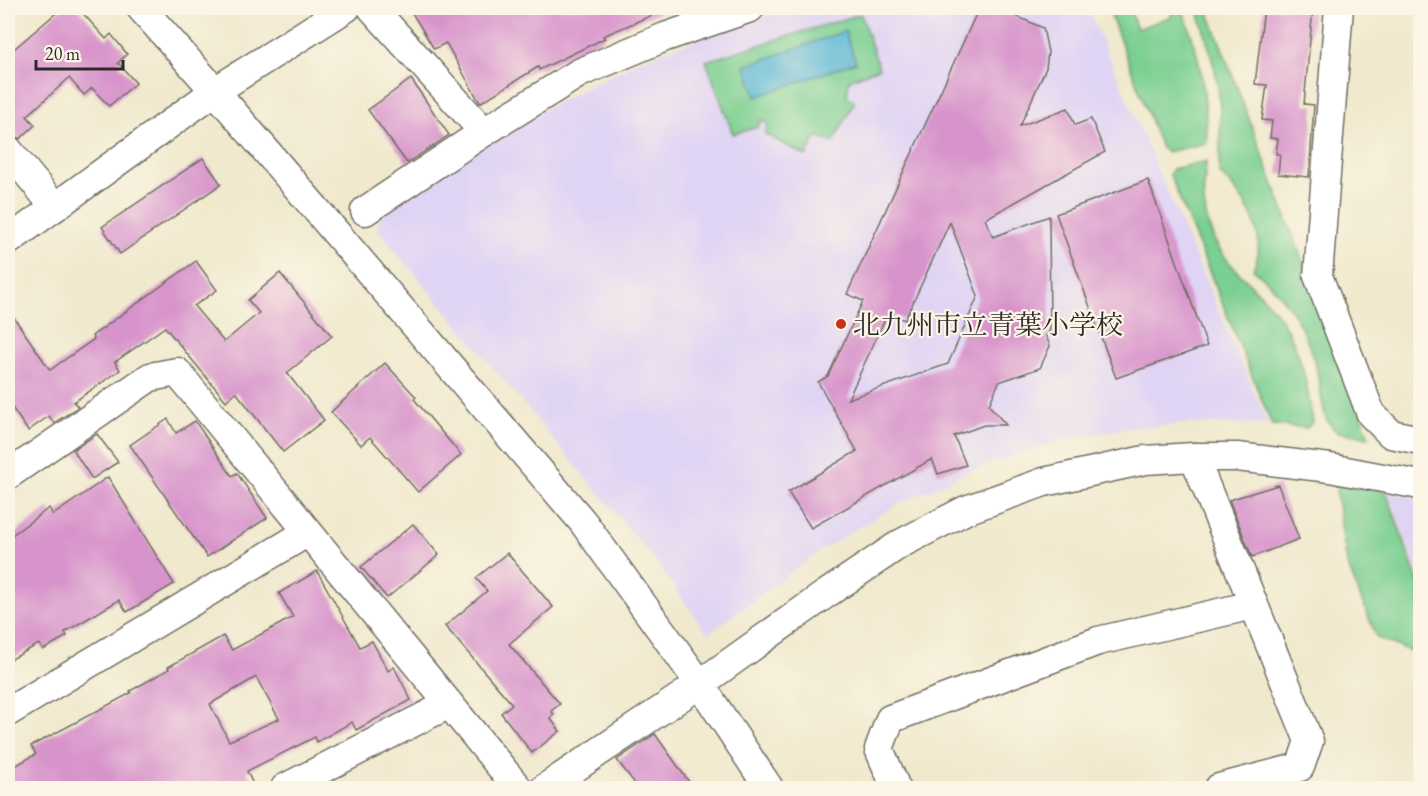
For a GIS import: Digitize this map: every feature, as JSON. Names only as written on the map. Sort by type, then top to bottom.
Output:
[{"type":"street","points":[[141,8],[215,91],[583,522],[700,684],[769,789]]},
{"type":"street","points":[[8,241],[215,91],[346,8]]},
{"type":"street","points":[[372,8],[484,132]]},
{"type":"street","points":[[364,211],[579,73],[665,37],[750,8]]},
{"type":"street","points":[[1339,8],[1318,276],[1371,414],[1390,434],[1420,440]]},
{"type":"street","points":[[8,150],[55,207]]},
{"type":"street","points":[[10,466],[150,377],[177,372],[449,704],[511,787]]},
{"type":"street","points":[[1194,457],[1309,741],[1300,767],[1219,789]]},
{"type":"street","points":[[545,789],[900,544],[966,510],[1044,482],[1145,460],[1194,457],[1237,458],[1330,468],[1420,485]]},
{"type":"street","points":[[8,712],[308,532]]},
{"type":"street","points":[[896,789],[879,749],[890,718],[1098,641],[1253,605]]},
{"type":"street","points":[[285,789],[449,704]]},
{"type":"shaded area","name":"北九州市立青葉小学校","points":[[790,8],[1088,8],[1268,424],[1186,424],[1122,429],[1055,442],[979,467],[898,504],[822,550],[708,634],[653,558],[377,229],[383,208],[511,126],[645,58]]},
{"type":"shaded area","points":[[1388,492],[1420,499],[1420,581]]},
{"type":"green space","points":[[1108,8],[1129,8],[1137,29],[1172,16],[1169,8],[1182,8],[1194,42],[1201,74],[1207,143],[1167,152],[1161,148]]},
{"type":"green space","points":[[1197,8],[1207,8],[1369,437],[1337,432],[1328,422],[1315,363],[1299,323],[1274,289],[1253,269],[1258,243],[1252,216],[1237,192],[1219,173],[1219,91],[1213,61]]},
{"type":"green space","points":[[861,14],[879,68],[849,80],[847,97],[855,101],[833,143],[817,136],[806,156],[765,134],[768,123],[761,120],[758,127],[733,134],[706,61]]},
{"type":"green space","points":[[1206,161],[1204,197],[1208,223],[1214,240],[1223,255],[1270,306],[1289,333],[1303,370],[1313,421],[1307,428],[1272,425],[1170,175],[1173,169]]},
{"type":"green space","points":[[1342,482],[1386,491],[1420,587],[1420,658],[1408,650],[1377,638],[1347,564],[1336,491]]},
{"type":"water","points":[[845,31],[856,62],[756,97],[745,66]]},
{"type":"building","points":[[62,8],[78,8],[106,39],[111,34],[127,54],[118,63],[136,83],[109,106],[92,88],[84,95],[69,78],[27,116],[35,125],[20,139],[8,134],[8,54]]},
{"type":"building","points":[[409,8],[669,8],[603,36],[605,38],[539,70],[538,67],[480,103],[446,43],[434,49]]},
{"type":"building","points":[[979,8],[998,8],[1043,28],[1048,52],[1046,68],[1020,126],[1068,108],[1075,125],[1091,119],[1105,152],[985,219],[993,237],[1049,216],[1050,330],[1046,336],[1050,346],[1040,368],[999,382],[989,405],[1006,425],[984,425],[954,436],[966,465],[938,474],[932,459],[811,528],[788,492],[857,451],[818,382],[828,376],[863,301],[847,294]],"holes":[[[950,222],[978,296],[948,364],[848,399],[888,313],[905,320]]]},
{"type":"building","points":[[1264,8],[1313,8],[1304,104],[1314,105],[1309,177],[1278,174],[1280,154],[1276,154],[1278,139],[1270,138],[1272,121],[1262,120],[1267,85],[1255,84]]},
{"type":"building","points":[[411,79],[449,135],[407,163],[368,110]]},
{"type":"building","points":[[203,158],[221,184],[120,254],[102,227]]},
{"type":"building","points":[[1148,180],[1207,346],[1116,378],[1056,214]]},
{"type":"building","points":[[196,261],[217,290],[194,306],[224,342],[259,313],[248,300],[280,273],[332,336],[287,373],[324,420],[283,452],[236,392],[226,401],[165,327],[115,362],[120,370],[74,402],[78,407],[54,423],[49,416],[28,431],[8,402],[8,309],[50,370],[94,339],[92,336]]},
{"type":"building","points":[[385,363],[416,397],[414,399],[461,455],[418,492],[370,437],[361,445],[331,412]]},
{"type":"building","points":[[168,419],[176,433],[195,421],[232,476],[237,473],[267,518],[207,557],[130,445]]},
{"type":"building","points":[[97,434],[118,462],[92,479],[73,450]]},
{"type":"building","points":[[108,477],[174,584],[127,612],[119,600],[65,632],[67,636],[43,650],[39,644],[8,661],[8,538],[49,508],[53,515]]},
{"type":"building","points":[[1278,485],[1299,539],[1252,557],[1229,500]]},
{"type":"building","points":[[413,524],[439,555],[387,598],[361,567]]},
{"type":"building","points":[[507,553],[553,607],[509,644],[560,704],[551,711],[554,714],[550,718],[560,731],[532,753],[501,713],[512,704],[445,626],[487,591],[476,578]]},
{"type":"building","points":[[317,571],[360,647],[372,641],[388,671],[394,667],[411,700],[356,730],[352,722],[317,742],[315,737],[247,771],[255,789],[8,789],[8,770],[36,754],[31,746],[131,693],[130,691],[169,669],[168,667],[223,636],[232,650],[293,617],[279,593]],"holes":[[[256,677],[279,719],[229,741],[210,704]]]},
{"type":"building","points":[[655,734],[694,789],[639,789],[617,760]]},
{"type":"place","name":"北九州市立青葉小学校","points":[[841,324]]}]
